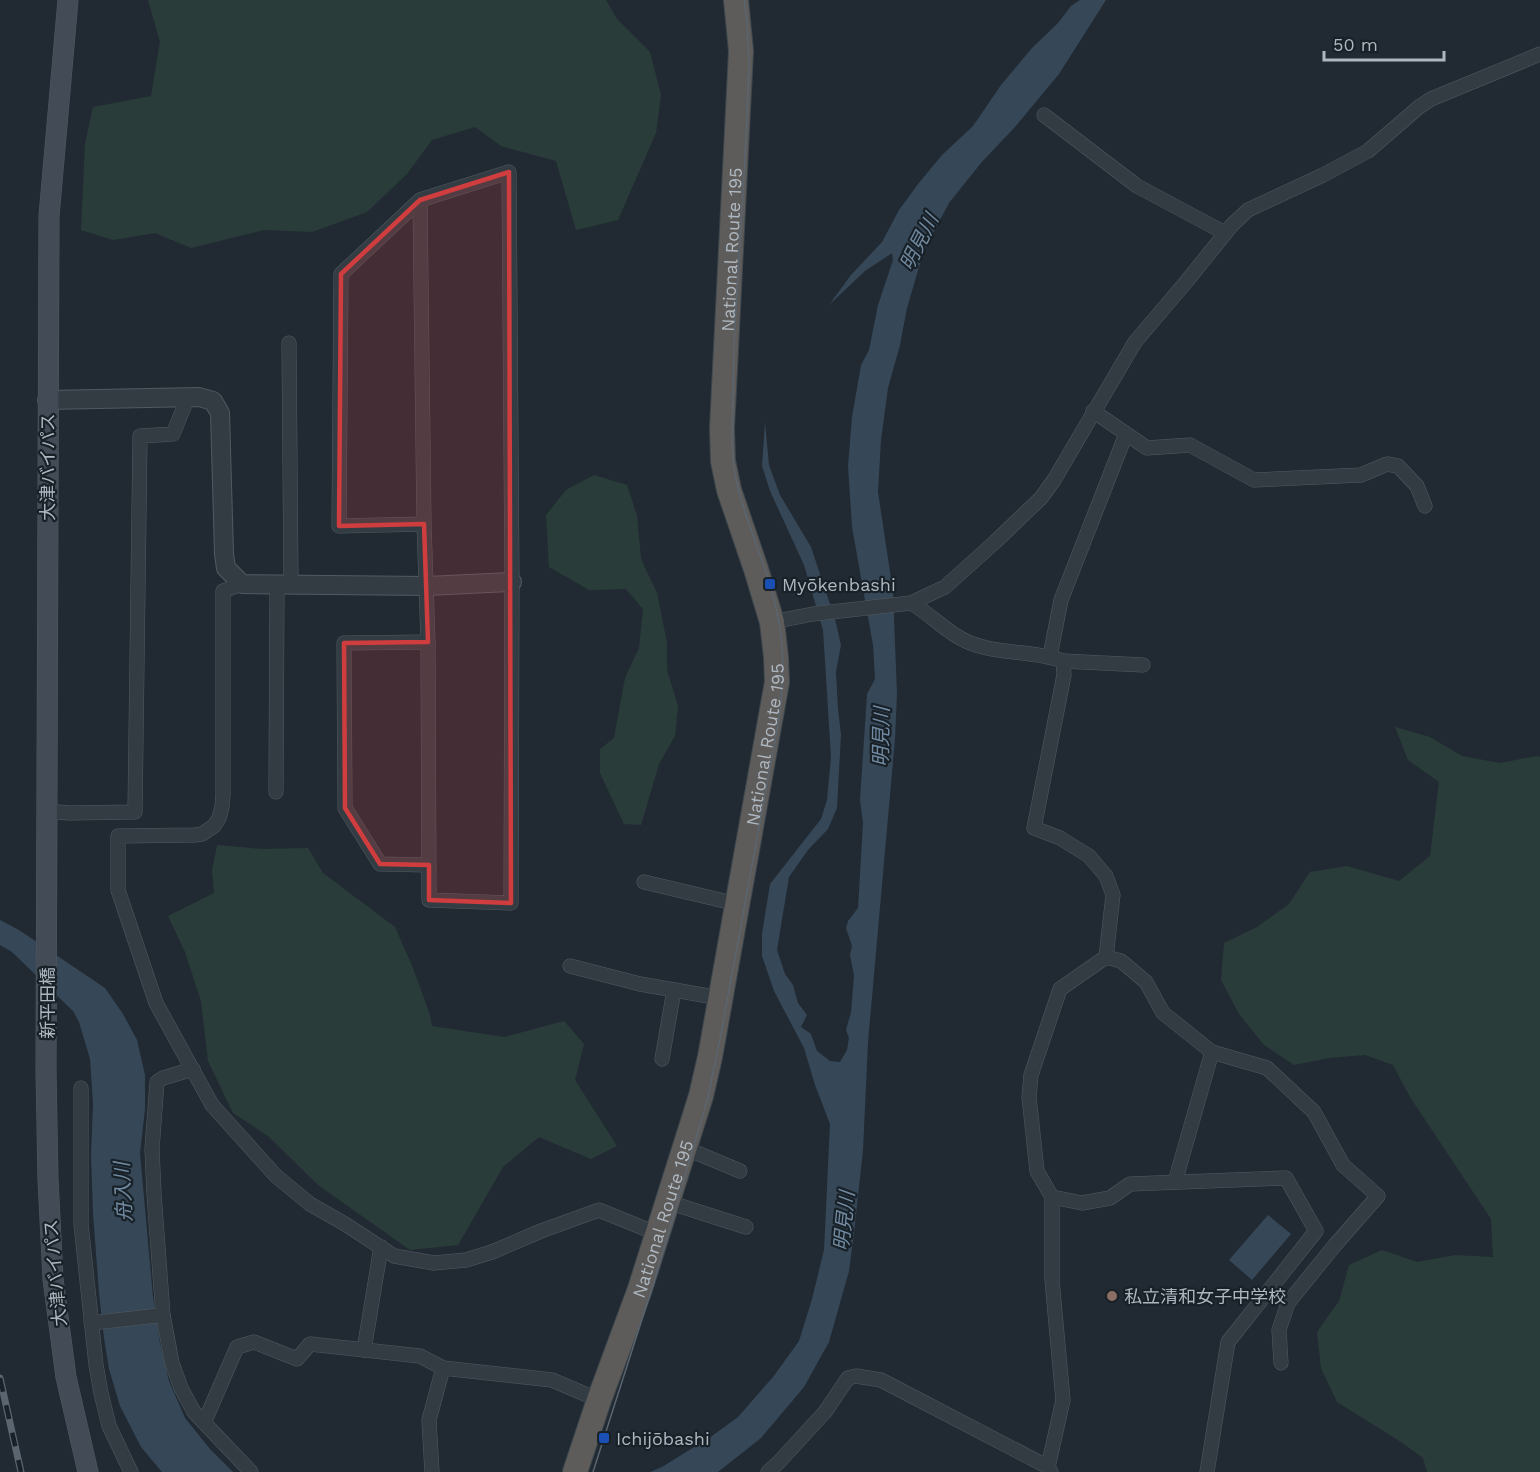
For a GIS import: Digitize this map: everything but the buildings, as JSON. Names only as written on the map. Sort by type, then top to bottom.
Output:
[{"type":"highway","name":"National Route 195","points":[[574,1472],[640,1289],[703,1089],[777,682],[772,622],[729,490],[723,461],[722,428],[741,51],[736,0]]},
{"type":"main road","name":"大津バイパス","points":[[47,935],[49,216],[68,0]]},
{"type":"main road","name":"新平田橋","points":[[46,1071],[47,935]]},
{"type":"main road","name":"大津バイパス","points":[[46,1071],[53,1279],[66,1377],[88,1472]]},
{"type":"street","points":[[772,622],[813,614],[905,603],[945,587],[1041,498],[1054,480],[1135,342],[1225,233],[1248,210],[1323,176],[1368,151],[1431,99],[1540,54]]},
{"type":"street","points":[[1044,115],[1137,186],[1225,233]]},
{"type":"street","points":[[420,200],[424,524],[428,642],[429,900],[511,903],[512,582],[509,172],[420,200],[341,274],[339,526],[424,524]]},
{"type":"street","points":[[276,792],[284,584],[289,343]]},
{"type":"street","points":[[47,811],[135,812],[140,435],[174,434],[188,397]]},
{"type":"street","points":[[47,400],[199,397],[213,401],[220,413],[226,568],[242,584]]},
{"type":"street","points":[[1093,411],[1147,448],[1190,445],[1254,480],[1361,475],[1388,464],[1398,466],[1417,486],[1425,506]]},
{"type":"street","points":[[768,1472],[825,1412],[848,1378],[856,1376],[881,1380],[1050,1470],[1063,1400],[1052,1280],[1052,1197],[1037,1171],[1029,1097],[1031,1075],[1060,989],[1106,957],[1113,895],[1106,876],[1089,856],[1060,838],[1034,828],[1064,675],[1056,659],[1062,600],[1126,434]]},
{"type":"street","points":[[512,582],[427,586],[242,584],[223,591],[223,794],[219,818],[208,831],[195,835],[118,836],[118,890],[156,1003],[212,1105],[276,1176],[310,1204],[394,1256],[434,1263],[466,1260],[492,1252],[599,1210],[658,1234]]},
{"type":"street","points":[[905,603],[924,609],[952,634],[988,649],[1056,659],[1143,665]]},
{"type":"street","points":[[428,642],[344,643],[344,667],[345,808],[380,864],[429,865]]},
{"type":"street","points":[[644,882],[737,904]]},
{"type":"street","points":[[1106,957],[1121,961],[1146,982],[1163,1013],[1212,1052],[1267,1068],[1314,1112],[1343,1165],[1378,1196],[1287,1303],[1279,1330],[1281,1363]]},
{"type":"street","points":[[570,966],[640,984],[720,998]]},
{"type":"street","points":[[662,1059],[674,990]]},
{"type":"street","points":[[1175,1182],[1212,1052]]},
{"type":"street","points":[[193,1069],[157,1082],[152,1149],[160,1316],[172,1363],[181,1388],[194,1412],[251,1472]]},
{"type":"street","points":[[81,1088],[81,1224],[96,1323],[101,1393],[110,1426],[131,1472]]},
{"type":"street","points":[[685,1148],[740,1171]]},
{"type":"street","points":[[1052,1197],[1082,1203],[1110,1198],[1130,1184],[1286,1178],[1316,1231],[1228,1342],[1207,1472]]},
{"type":"street","points":[[668,1202],[746,1227]]},
{"type":"street","points":[[364,1350],[381,1247]]},
{"type":"street","points":[[96,1323],[160,1316]]},
{"type":"street","points":[[204,1423],[237,1347],[254,1342],[297,1359],[310,1344],[420,1356],[443,1368],[552,1380],[599,1400]]},
{"type":"street","points":[[432,1472],[429,1420],[443,1368]]},
{"type":"highlighted area","points":[[509,172],[511,903],[429,900],[429,865],[380,864],[345,808],[344,643],[428,642],[424,524],[339,526],[341,274],[420,200]]},
{"type":"shaded area","points":[[148,0],[606,0],[617,19],[650,52],[661,95],[656,133],[618,220],[576,230],[556,161],[501,146],[475,127],[432,140],[407,174],[367,212],[312,232],[264,230],[191,248],[155,233],[113,240],[81,230],[85,144],[93,107],[151,96],[160,42]]},
{"type":"shaded area","points":[[594,475],[627,485],[637,516],[641,559],[657,593],[667,643],[667,670],[678,706],[675,736],[659,764],[641,825],[624,824],[600,773],[600,749],[614,738],[625,678],[639,648],[643,609],[626,589],[589,590],[549,567],[546,515],[566,490]]},
{"type":"shaded area","points":[[1395,727],[1430,737],[1462,756],[1500,763],[1540,757],[1540,1472],[1427,1472],[1423,1458],[1337,1402],[1321,1368],[1317,1332],[1339,1301],[1349,1265],[1382,1250],[1417,1262],[1455,1255],[1493,1257],[1491,1219],[1410,1097],[1393,1065],[1365,1055],[1329,1058],[1294,1065],[1264,1045],[1239,1014],[1221,980],[1224,943],[1257,927],[1289,904],[1310,872],[1347,866],[1399,881],[1430,856],[1439,782],[1408,760]]},
{"type":"shaded area","points":[[217,845],[263,849],[308,848],[323,873],[395,927],[413,968],[432,1026],[504,1037],[564,1021],[584,1044],[575,1080],[617,1146],[591,1159],[539,1137],[503,1167],[458,1245],[410,1250],[318,1185],[268,1136],[233,1113],[208,1061],[201,1001],[185,952],[168,916],[214,893],[212,871]]},
{"type":"water","name":"明見川","points":[[1080,0],[1106,0],[1059,74],[949,203],[924,250],[907,308],[888,388],[881,440],[878,492],[893,592],[897,694],[895,739],[868,1042],[863,1150],[854,1233],[849,1271],[829,1342],[804,1387],[761,1438],[718,1472],[650,1472],[712,1436],[738,1417],[773,1377],[799,1341],[824,1250],[830,1124],[804,1048],[774,991],[762,956],[762,934],[770,884],[821,819],[827,800],[831,757],[823,630],[804,565],[770,491],[762,466],[765,422],[769,465],[780,495],[811,547],[835,619],[841,645],[836,672],[841,735],[837,808],[828,829],[808,850],[789,877],[777,950],[785,974],[793,985],[798,1003],[807,1015],[801,1027],[811,1034],[817,1051],[830,1061],[840,1062],[847,1050],[849,1038],[846,1030],[851,1012],[854,976],[850,955],[852,946],[846,928],[848,921],[858,908],[863,823],[860,800],[867,694],[875,679],[873,645],[852,527],[848,466],[852,417],[861,365],[869,350],[878,305],[893,260],[892,253],[865,271],[829,305],[851,275],[882,242],[899,210],[918,184],[942,155],[973,126],[1001,85],[1032,48],[1058,23],[1071,6]]},
{"type":"water","name":"舟入川","points":[[0,920],[19,930],[105,988],[137,1040],[145,1075],[145,1109],[140,1153],[153,1297],[160,1343],[169,1381],[185,1418],[210,1449],[233,1472],[162,1472],[141,1447],[120,1406],[109,1369],[99,1293],[93,1213],[91,1155],[93,1104],[90,1059],[79,1022],[73,1011],[12,952],[0,945]]},
{"type":"water","points":[[1268,1215],[1291,1234],[1252,1280],[1229,1260]]},
{"type":"tram line","points":[[593,1472],[653,1285],[707,1101],[781,701],[783,667],[779,620],[739,491],[732,452],[735,323],[749,60],[744,0]]},
{"type":"railway","points":[[0,1378],[21,1472]]},
{"type":"place","name":"Myōkenbashi","points":[[770,584]]},
{"type":"place","name":"私立清和女子中学校","points":[[1112,1296]]},
{"type":"place","name":"Ichijōbashi","points":[[604,1438]]}]
